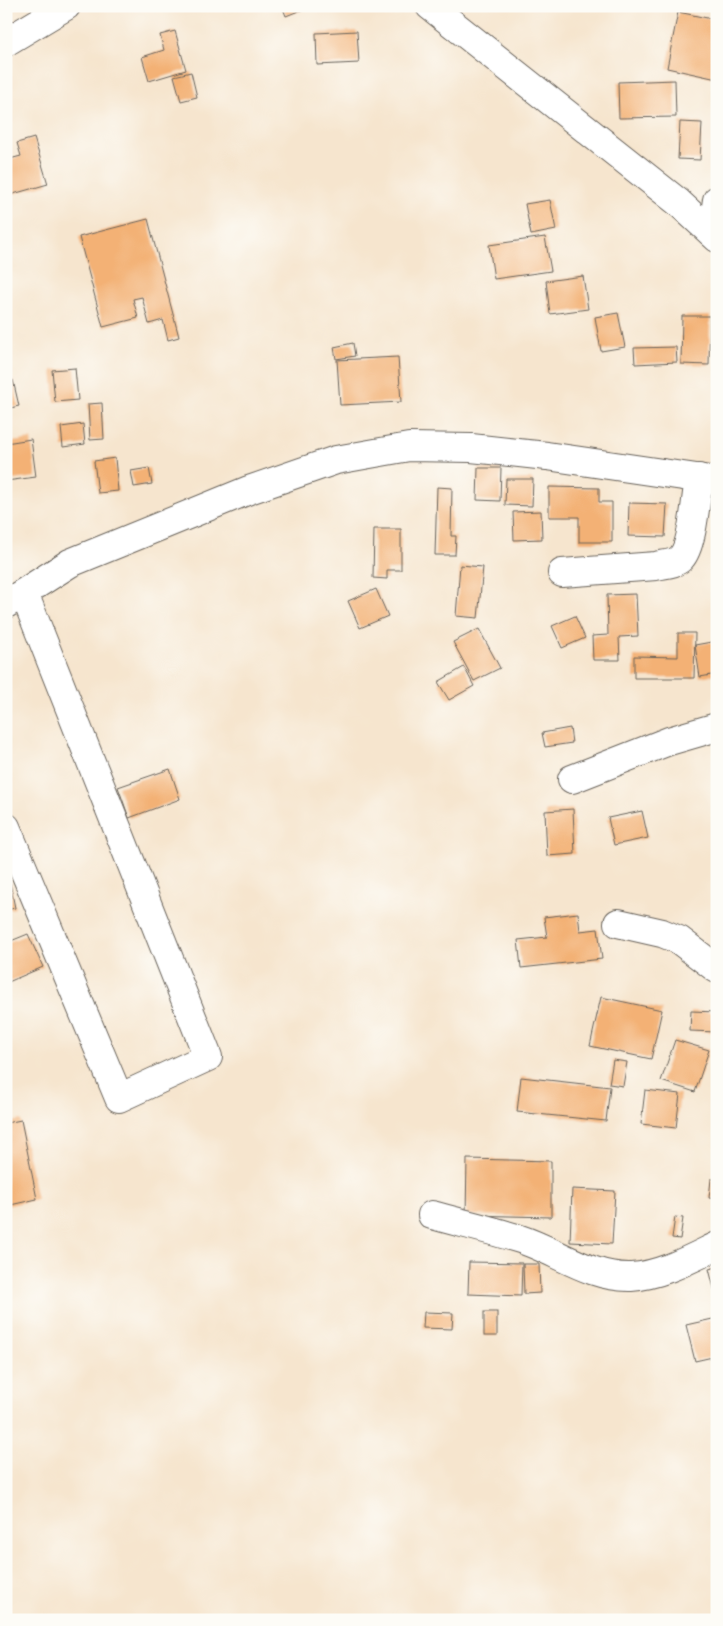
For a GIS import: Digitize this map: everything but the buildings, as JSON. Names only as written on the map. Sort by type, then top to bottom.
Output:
[{"type":"street","points":[[6,42],[66,6]]},
{"type":"street","points":[[430,6],[678,202],[715,235]]},
{"type":"street","points":[[715,235],[717,200]]},
{"type":"street","points":[[6,826],[119,1098],[208,1057],[15,598],[70,562],[249,490],[336,460],[410,447],[480,449],[708,479],[687,551],[680,559],[670,564],[656,566],[562,573]]},
{"type":"street","points":[[572,779],[669,741],[717,727]]},
{"type":"street","points":[[618,923],[662,933],[679,940],[717,970]]},
{"type":"street","points":[[432,1215],[519,1239],[588,1269],[610,1275],[630,1277],[652,1274],[717,1246]]}]
